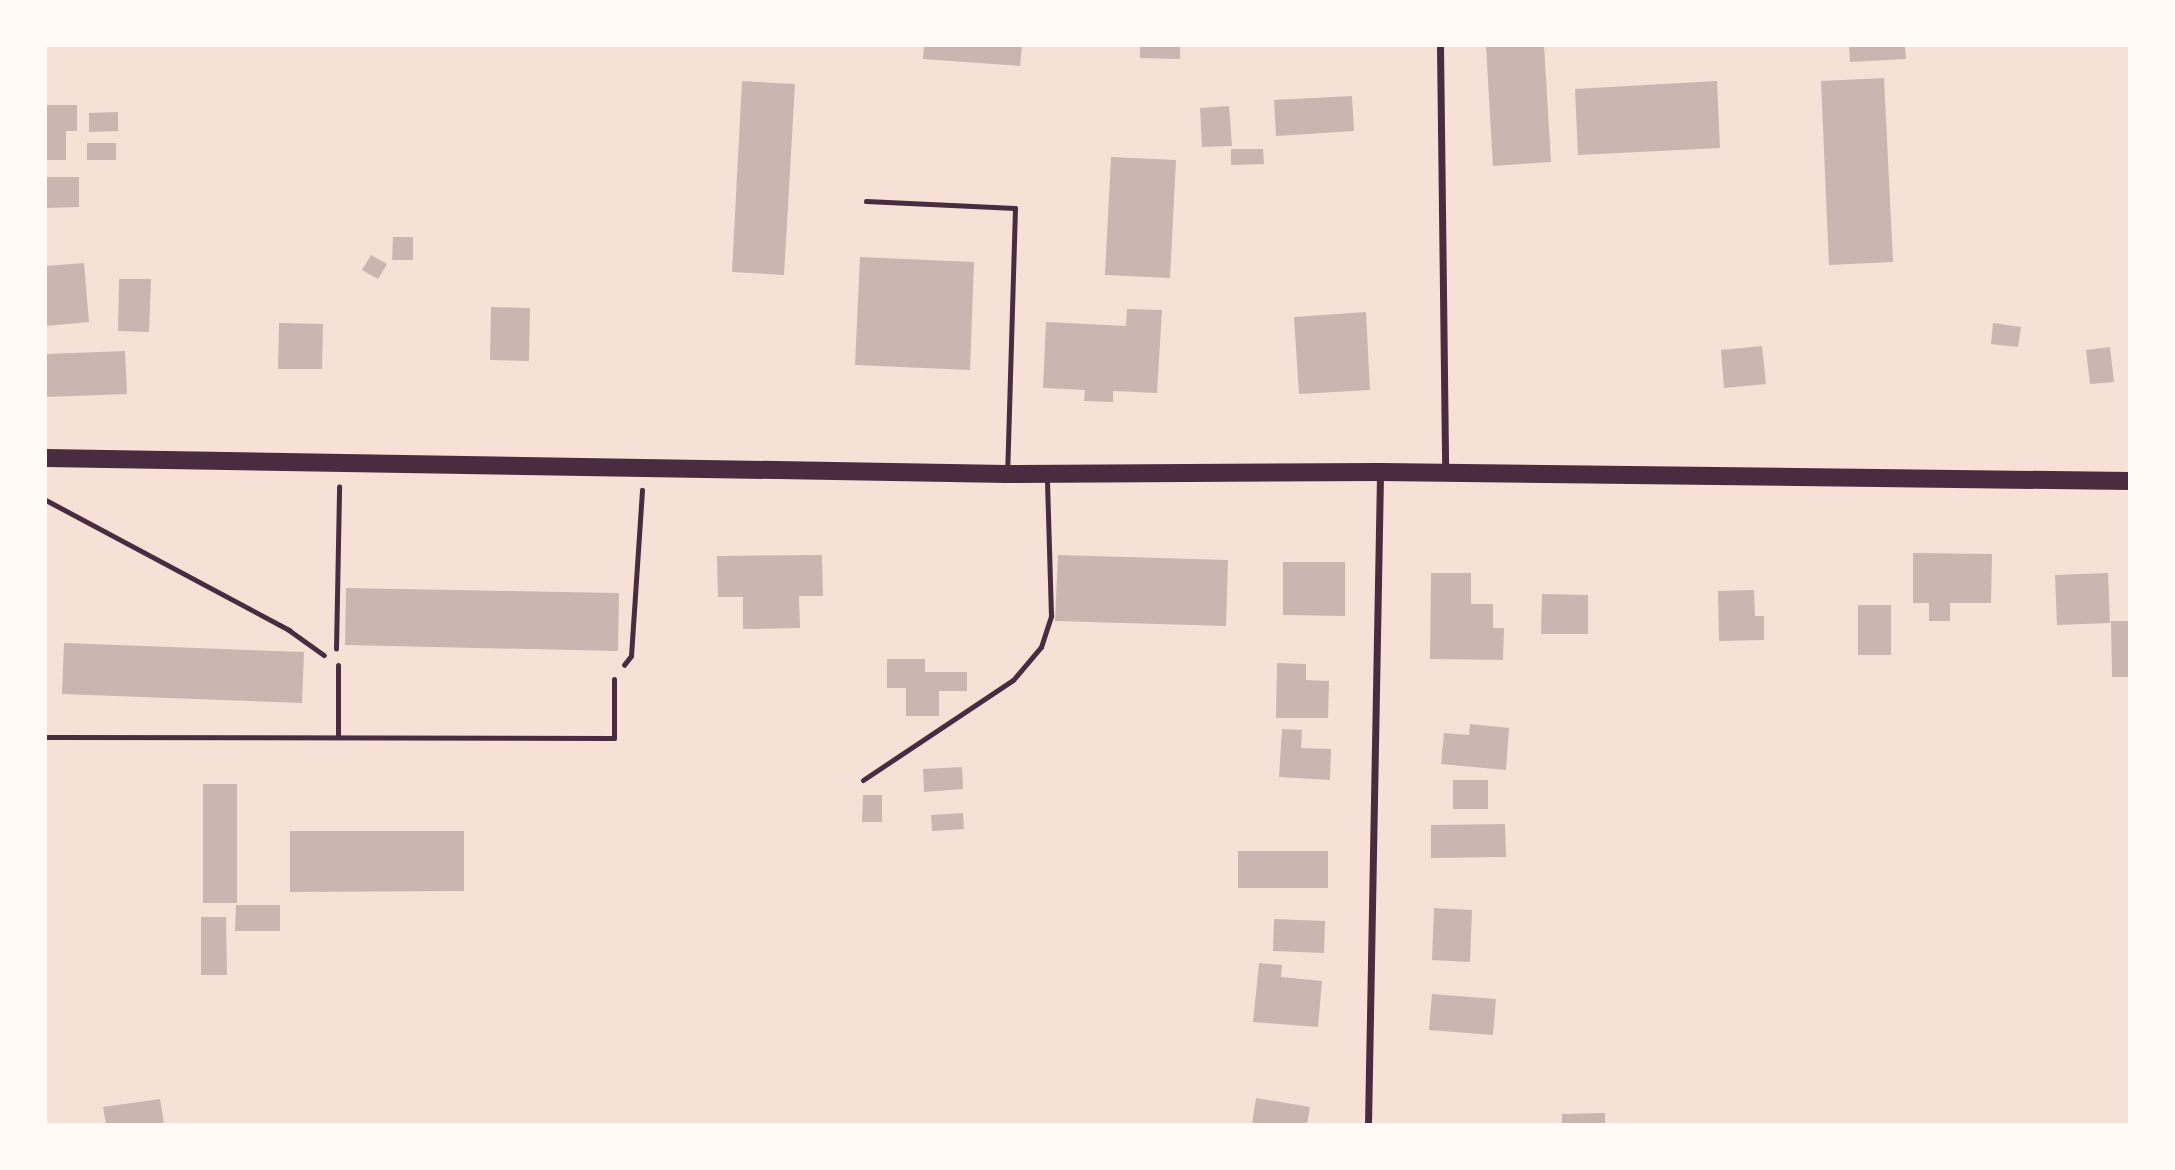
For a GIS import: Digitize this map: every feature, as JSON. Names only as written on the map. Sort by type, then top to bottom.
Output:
[{"type":"main road","points":[[46,458],[644,465],[1047,475],[1380,472],[1446,476],[2130,481]]},
{"type":"street","points":[[1440,46],[1446,476]]},
{"type":"street","points":[[1368,1125],[1380,472]]},
{"type":"lane","points":[[866,201],[1015,208],[1007,474]]},
{"type":"lane","points":[[863,780],[1013,680],[1041,647],[1051,616],[1047,475]]},
{"type":"lane","points":[[338,665],[338,737]]},
{"type":"lane","points":[[46,737],[614,738],[614,679]]},
{"type":"path","points":[[338,665],[334,619],[340,461]]},
{"type":"path","points":[[614,679],[631,656],[644,465]]},
{"type":"path","points":[[46,500],[289,630],[338,665]]},
{"type":"building","points":[[924,46],[1022,46],[1020,66],[923,59]]},
{"type":"building","points":[[1140,46],[1180,46],[1180,59],[1140,58]]},
{"type":"building","points":[[1486,46],[1544,46],[1551,162],[1493,166]]},
{"type":"building","points":[[1849,46],[1905,46],[1906,59],[1850,62]]},
{"type":"building","points":[[1884,78],[1893,262],[1829,265],[1821,81]]},
{"type":"building","points":[[742,81],[795,84],[784,275],[732,272]]},
{"type":"building","points":[[1717,81],[1720,148],[1578,155],[1575,89]]},
{"type":"building","points":[[1352,96],[1354,131],[1276,136],[1274,100]]},
{"type":"building","points":[[46,105],[77,105],[77,131],[66,131],[66,160],[47,160]]},
{"type":"building","points":[[1229,106],[1232,146],[1202,147],[1200,108]]},
{"type":"building","points":[[118,112],[118,131],[89,132],[89,113]]},
{"type":"building","points":[[87,143],[116,143],[116,160],[87,160]]},
{"type":"building","points":[[1231,149],[1263,149],[1264,164],[1231,165]]},
{"type":"building","points":[[1111,157],[1176,160],[1170,278],[1105,275]]},
{"type":"building","points":[[46,177],[79,177],[79,207],[46,208]]},
{"type":"building","points":[[393,237],[413,237],[413,260],[392,260]]},
{"type":"building","points":[[371,255],[387,264],[378,279],[362,270]]},
{"type":"building","points":[[860,257],[974,262],[970,370],[855,365]]},
{"type":"building","points":[[84,263],[89,322],[46,326],[46,266]]},
{"type":"building","points":[[119,279],[151,279],[149,332],[118,331]]},
{"type":"building","points":[[491,307],[530,308],[529,361],[490,360]]},
{"type":"building","points":[[1127,309],[1162,310],[1157,393],[1113,391],[1113,402],[1084,401],[1085,390],[1043,388],[1046,322],[1126,326]]},
{"type":"building","points":[[1366,312],[1370,390],[1299,394],[1294,317]]},
{"type":"building","points":[[279,323],[323,324],[322,369],[278,369]]},
{"type":"building","points":[[1993,323],[2021,327],[2018,347],[1991,344]]},
{"type":"building","points":[[1762,346],[1766,384],[1724,388],[1721,350]]},
{"type":"building","points":[[2110,347],[2114,382],[2090,384],[2086,350]]},
{"type":"building","points":[[125,351],[127,394],[46,397],[46,354]]},
{"type":"building","points":[[1913,553],[1992,554],[1991,603],[1950,603],[1950,621],[1929,621],[1929,603],[1913,603]]},
{"type":"building","points":[[822,555],[823,596],[799,596],[800,628],[743,629],[743,597],[718,597],[717,556]]},
{"type":"building","points":[[1058,555],[1228,560],[1226,626],[1055,621]]},
{"type":"building","points":[[1283,562],[1345,562],[1345,616],[1283,615]]},
{"type":"building","points":[[1431,573],[1471,573],[1471,604],[1493,604],[1493,628],[1504,628],[1503,660],[1430,659]]},
{"type":"building","points":[[2108,573],[2110,623],[2057,625],[2055,575]]},
{"type":"building","points":[[346,588],[619,593],[618,651],[345,645]]},
{"type":"building","points":[[1754,590],[1755,616],[1764,616],[1764,640],[1719,641],[1718,591]]},
{"type":"building","points":[[1542,594],[1588,595],[1588,634],[1541,634]]},
{"type":"building","points":[[1858,605],[1891,605],[1891,655],[1858,655]]},
{"type":"building","points":[[2111,621],[2130,621],[2130,677],[2112,677]]},
{"type":"building","points":[[64,643],[304,652],[302,703],[62,694]]},
{"type":"building","points":[[887,659],[925,659],[925,672],[967,672],[967,691],[939,691],[939,716],[906,716],[906,688],[887,688]]},
{"type":"building","points":[[1277,663],[1306,664],[1306,680],[1329,681],[1328,718],[1276,718]]},
{"type":"building","points":[[1470,724],[1509,728],[1506,770],[1441,764],[1444,733],[1469,735]]},
{"type":"building","points":[[1282,729],[1302,730],[1301,748],[1331,749],[1330,780],[1279,777]]},
{"type":"building","points":[[962,767],[963,789],[924,792],[923,769]]},
{"type":"building","points":[[1453,780],[1488,780],[1488,809],[1453,809]]},
{"type":"building","points":[[203,784],[237,784],[237,903],[203,903]]},
{"type":"building","points":[[863,795],[882,795],[882,822],[862,822]]},
{"type":"building","points":[[963,813],[964,829],[932,831],[931,815]]},
{"type":"building","points":[[1505,824],[1506,857],[1431,858],[1431,825]]},
{"type":"building","points":[[290,831],[464,831],[464,891],[290,892]]},
{"type":"building","points":[[1238,851],[1328,851],[1328,888],[1238,888]]},
{"type":"building","points":[[236,905],[280,905],[280,931],[235,931]]},
{"type":"building","points":[[1434,908],[1472,910],[1470,962],[1432,960]]},
{"type":"building","points":[[201,917],[226,917],[227,975],[201,975]]},
{"type":"building","points":[[1274,919],[1325,921],[1324,953],[1273,951]]},
{"type":"building","points":[[1259,963],[1282,965],[1281,977],[1322,981],[1318,1027],[1253,1022]]},
{"type":"building","points":[[1432,994],[1496,999],[1493,1035],[1429,1030]]},
{"type":"building","points":[[1256,1098],[1310,1107],[1307,1124],[1252,1124]]},
{"type":"building","points":[[160,1099],[164,1124],[106,1124],[103,1107]]},
{"type":"building","points":[[1605,1113],[1605,1124],[1562,1124],[1562,1114]]}]
